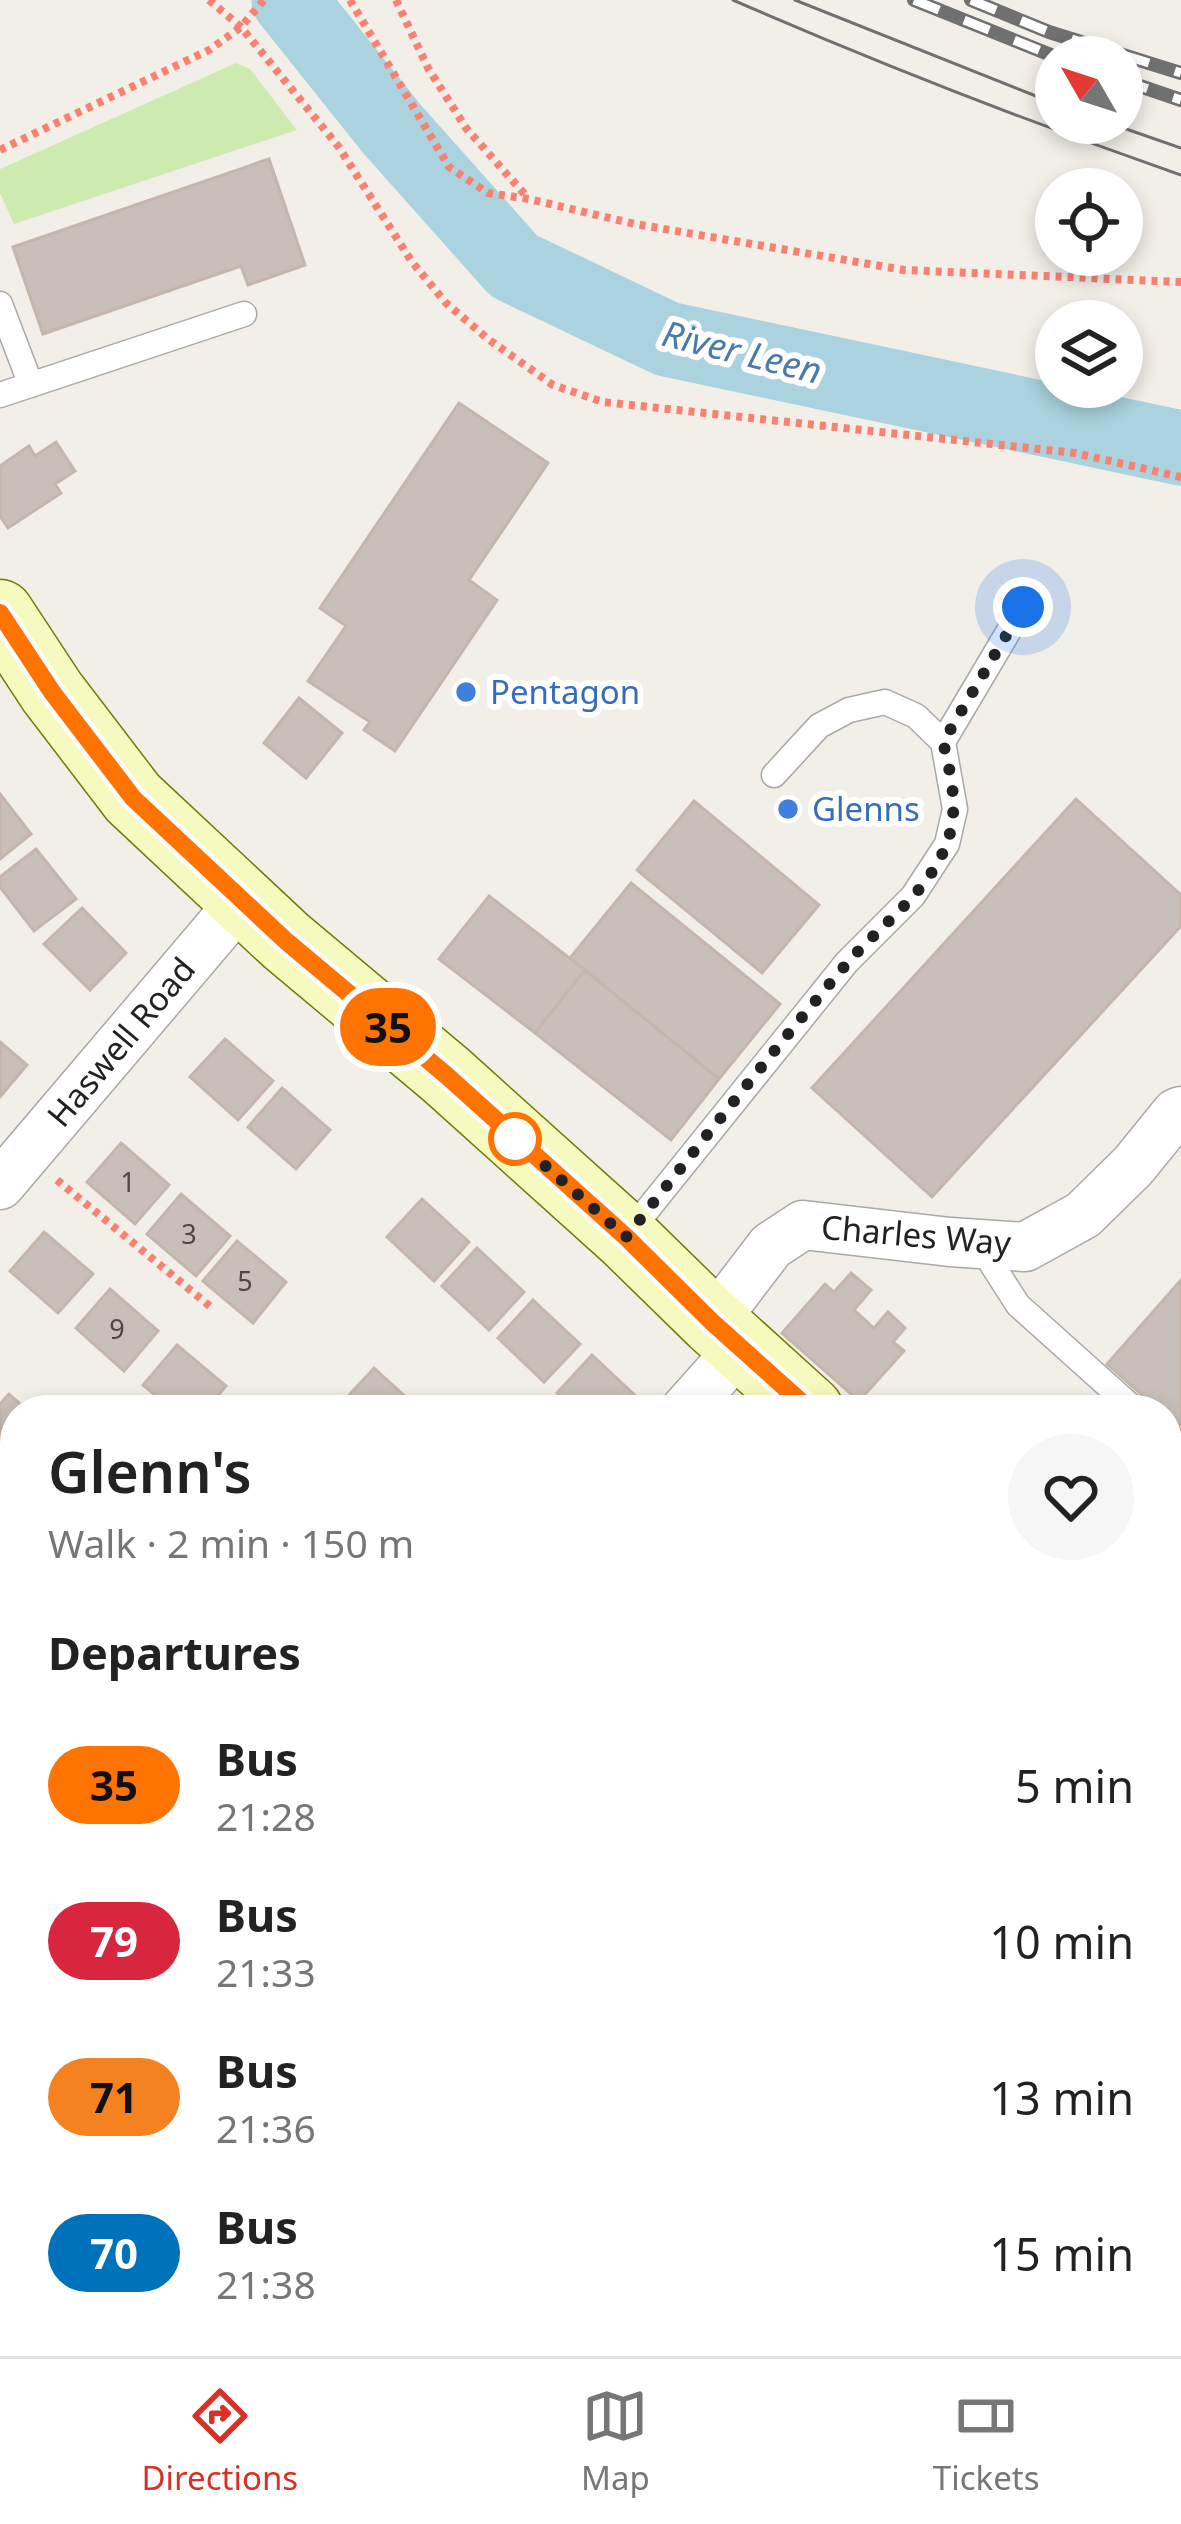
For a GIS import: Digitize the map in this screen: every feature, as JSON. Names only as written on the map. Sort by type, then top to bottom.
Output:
[{"type":"street","points":[[0,613],[52,692],[133,798],[286,941],[446,1075],[626,1237],[794,1395]]},
{"type":"street","name":"Haswell Road","points":[[13,1169],[243,899]]},
{"type":"street","name":"Charles Way","points":[[727,1334],[771,1246],[803,1225],[1025,1247],[1084,1215],[1181,1112]]},
{"type":"street","points":[[694,1395],[727,1334]]},
{"type":"lane","points":[[0,304],[32,385]]},
{"type":"lane","points":[[0,395],[244,314]]},
{"type":"lane","points":[[943,742],[1023,607]]},
{"type":"lane","points":[[626,1237],[847,962],[913,896],[947,844],[955,809],[943,742],[916,716],[886,702],[849,710],[819,727],[774,775]]},
{"type":"lane","points":[[979,1244],[1018,1305],[1118,1395]]},
{"type":"path","points":[[208,0],[241,27],[338,146],[412,262],[446,303],[553,385],[603,402],[1075,453],[1181,477]]},
{"type":"path","points":[[350,0],[449,167],[488,193],[635,224],[904,270],[1181,282]]},
{"type":"path","points":[[396,0],[428,68],[466,128],[530,200]]},
{"type":"path","points":[[0,150],[209,50],[241,27],[262,3]]},
{"type":"path","points":[[13,1169],[212,1308]]},
{"type":"green space","points":[[236,63],[250,69],[297,130],[14,224],[0,193],[0,169]]},
{"type":"building","points":[[269,159],[305,265],[248,285],[241,266],[43,334],[13,247]]},
{"type":"building","points":[[459,403],[548,463],[469,580],[497,600],[395,751],[364,730],[370,722],[308,681],[346,626],[320,608]]},
{"type":"building","points":[[56,442],[75,471],[55,484],[61,493],[8,528],[0,516],[0,466],[29,446],[35,456]]},
{"type":"building","points":[[299,698],[342,733],[306,778],[264,743]]},
{"type":"building","points":[[0,794],[31,834],[0,859]]},
{"type":"building","points":[[1076,799],[1181,895],[1181,926],[932,1197],[812,1088]]},
{"type":"building","points":[[694,801],[819,905],[762,973],[637,870]]},
{"type":"building","points":[[36,849],[76,899],[34,931],[0,887],[0,877]]},
{"type":"building","points":[[631,883],[780,1004],[719,1079],[570,958]]},
{"type":"building","points":[[489,896],[585,970],[535,1033],[439,959]]},
{"type":"building","points":[[82,908],[126,953],[90,990],[44,944]]},
{"type":"building","points":[[585,970],[719,1079],[671,1140],[535,1033]]},
{"type":"building","points":[[225,1039],[273,1081],[238,1120],[190,1077]]},
{"type":"building","points":[[0,1042],[27,1065],[0,1097]]},
{"type":"building","points":[[282,1088],[330,1130],[296,1169],[248,1127]]},
{"type":"building","points":[[121,1143],[169,1185],[135,1224],[87,1182]]},
{"type":"building","points":[[181,1194],[230,1236],[196,1276],[147,1234]]},
{"type":"building","points":[[422,1199],[469,1242],[434,1281],[387,1237]]},
{"type":"building","points":[[44,1232],[93,1274],[58,1313],[10,1271]]},
{"type":"building","points":[[237,1241],[286,1282],[253,1323],[203,1281]]},
{"type":"building","points":[[477,1248],[524,1292],[489,1330],[442,1286]]},
{"type":"building","points":[[851,1273],[871,1290],[854,1310],[874,1328],[888,1312],[905,1328],[893,1342],[904,1351],[864,1395],[852,1395],[782,1333],[825,1284],[834,1292]]},
{"type":"building","points":[[1181,1280],[1181,1395],[1142,1395],[1107,1364]]},
{"type":"building","points":[[110,1289],[158,1331],[124,1371],[76,1328]]},
{"type":"building","points":[[533,1300],[580,1344],[544,1382],[498,1338]]},
{"type":"building","points":[[177,1345],[226,1386],[218,1395],[155,1395],[143,1385]]},
{"type":"building","points":[[592,1355],[635,1395],[559,1395]]},
{"type":"building","points":[[374,1368],[404,1395],[349,1395]]},
{"type":"waterway","name":"River Leen","points":[[289,0],[392,129],[514,266],[667,339],[1181,448]]},
{"type":"tram line","points":[[733,0],[955,92],[1181,175]]},
{"type":"tram line","points":[[795,0],[1035,96]]},
{"type":"tram line","points":[[1143,135],[1181,148]]},
{"type":"railway","points":[[914,0],[1035,49]]},
{"type":"railway","points":[[971,0],[1049,32],[1181,73]]},
{"type":"railway","points":[[1143,87],[1181,100]]},
{"type":"bus line","name":"35","points":[[0,613],[52,692],[133,798],[286,941],[446,1075],[626,1237],[793,1395]]},
{"type":"place","name":"Pentagon","points":[[466,692]]},
{"type":"place","name":"Glenns","points":[[788,809]]},
{"type":"route","points":[[515,1139],[506,1131],[626,1237],[847,962],[913,896],[933,868],[947,844],[955,809],[943,742],[1023,607]]}]
